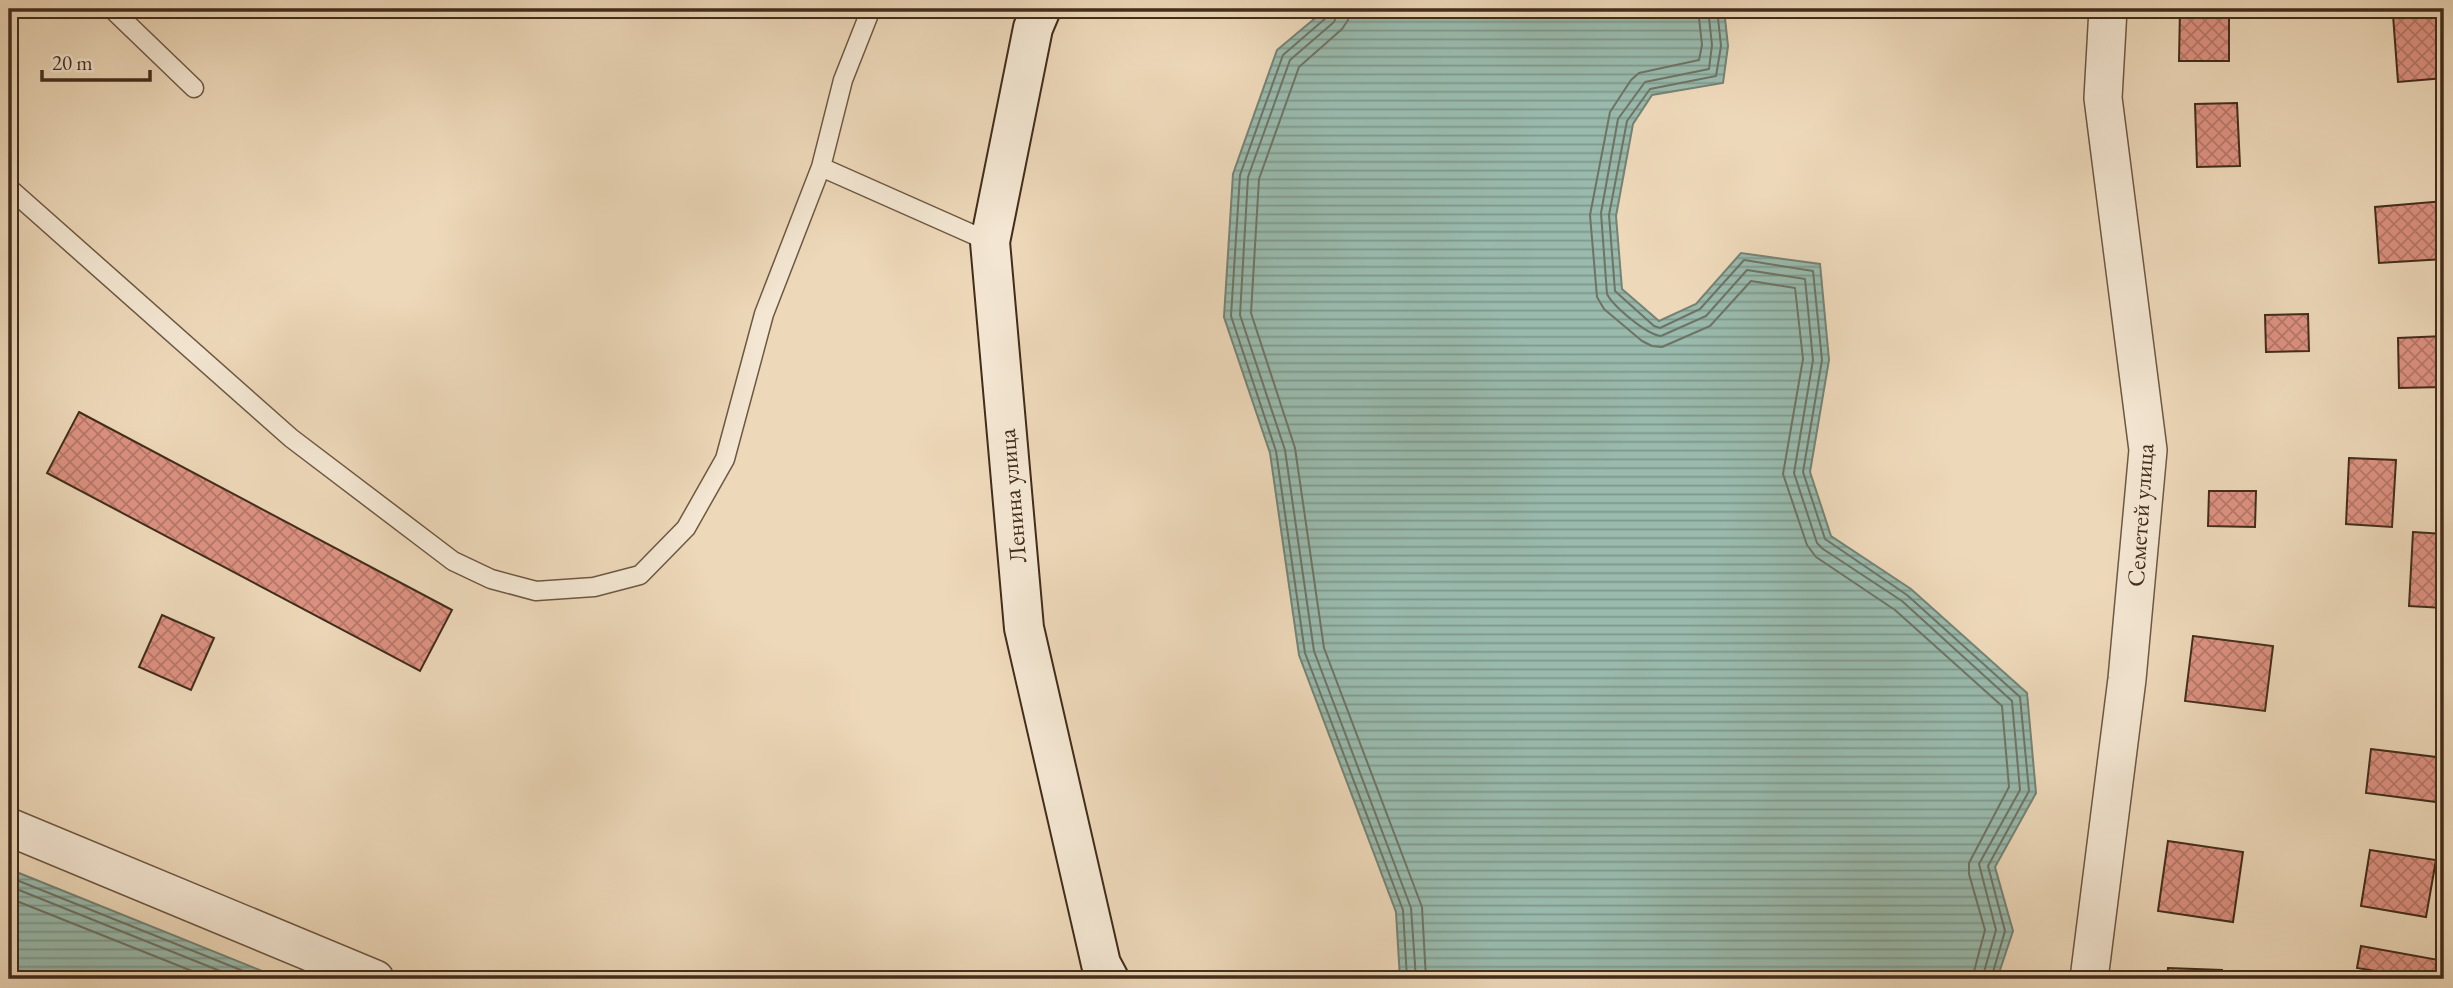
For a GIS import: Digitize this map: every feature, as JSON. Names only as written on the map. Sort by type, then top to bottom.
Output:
[{"type":"street","name":"Ленина улица","points":[[1041,9],[1033,28],[990,242],[1024,628],[1101,964],[1109,979]]},
{"type":"street","name":"Семетей улица","points":[[2089,979],[2127,678],[2148,450],[2102,97],[2108,9]]},
{"type":"street","points":[[9,827],[375,979]]},
{"type":"lane","points":[[112,9],[194,88]]},
{"type":"lane","points":[[9,188],[291,438],[453,561],[491,579],[536,591],[594,587],[640,575],[686,527],[725,459],[764,314],[821,167],[843,80],[871,9]]},
{"type":"lane","points":[[821,167],[990,242]]},
{"type":"water","points":[[1326,9],[1724,9],[1728,46],[1723,83],[1652,95],[1633,124],[1616,216],[1622,289],[1659,321],[1696,304],[1741,253],[1820,264],[1829,360],[1810,472],[1831,536],[1911,589],[2027,693],[2036,793],[1995,867],[2013,931],[1997,979],[1400,979],[1396,912],[1299,655],[1270,453],[1224,317],[1233,174],[1277,50]]},
{"type":"water","points":[[9,869],[282,979],[9,979]]},
{"type":"building","points":[[2180,9],[2229,9],[2229,61],[2179,61]]},
{"type":"building","points":[[2440,12],[2444,78],[2398,82],[2393,15]]},
{"type":"building","points":[[2237,103],[2240,166],[2197,167],[2195,104]]},
{"type":"building","points":[[2444,201],[2444,259],[2379,263],[2375,207]]},
{"type":"building","points":[[2308,314],[2309,351],[2266,352],[2265,315]]},
{"type":"building","points":[[2444,336],[2444,387],[2399,388],[2398,338]]},
{"type":"building","points":[[79,412],[452,610],[420,671],[47,473]]},
{"type":"building","points":[[2349,458],[2396,460],[2392,527],[2346,524]]},
{"type":"building","points":[[2209,491],[2256,491],[2255,527],[2208,526]]},
{"type":"building","points":[[2413,532],[2444,534],[2444,608],[2409,606]]},
{"type":"building","points":[[162,615],[214,638],[191,690],[139,667]]},
{"type":"building","points":[[2193,636],[2273,646],[2265,711],[2185,701]]},
{"type":"building","points":[[2371,749],[2444,758],[2444,803],[2366,793]]},
{"type":"building","points":[[2168,841],[2243,852],[2233,922],[2158,911]]},
{"type":"building","points":[[2370,850],[2436,860],[2426,917],[2361,906]]},
{"type":"building","points":[[2361,946],[2444,961],[2444,979],[2426,979],[2357,968]]},
{"type":"building","points":[[2168,968],[2222,970],[2222,979],[2167,979]]}]
